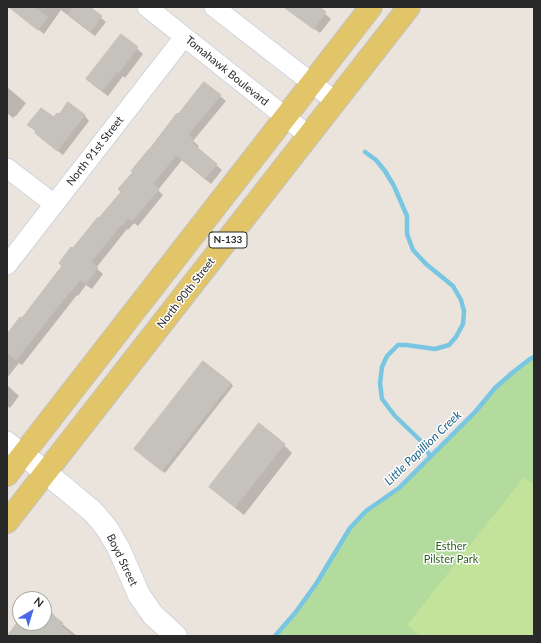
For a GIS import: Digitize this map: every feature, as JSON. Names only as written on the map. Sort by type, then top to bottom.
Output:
[{"type":"main road","name":"N-133","points":[[7,475],[15,447],[285,117],[371,7]]},
{"type":"main road","name":"North 90th Street","points":[[7,522],[409,7]]},
{"type":"street","name":"Tomahawk Boulevard","points":[[147,7],[308,135]]},
{"type":"street","points":[[214,7],[335,101]]},
{"type":"street","name":"North 91st Street","points":[[7,265],[184,37]]},
{"type":"street","points":[[7,168],[54,204]]},
{"type":"street","name":"Boyd Street","points":[[15,447],[102,521],[119,549],[139,595],[154,615],[176,636]]},
{"type":"green space","name":"Esther Pilster Park","points":[[534,357],[534,636],[275,636],[295,613],[316,584],[350,528],[366,511],[399,488],[476,411],[495,388]]},
{"type":"green space","points":[[524,477],[534,485],[534,636],[421,636],[407,625]]},
{"type":"building","points":[[9,7],[33,7],[48,17],[38,30]]},
{"type":"building","points":[[74,7],[90,7],[102,16],[90,32],[68,15]]},
{"type":"building","points":[[284,7],[319,7],[326,12],[314,29]]},
{"type":"building","points":[[121,34],[138,47],[119,73],[117,71],[102,91],[86,79]]},
{"type":"building","points":[[204,82],[221,95],[188,135],[194,140],[192,143],[217,164],[205,179],[176,155],[153,184],[159,189],[132,221],[128,218],[122,226],[121,225],[91,262],[98,268],[86,284],[80,280],[16,360],[7,353],[7,334],[20,317],[22,318],[62,266],[59,263],[71,247],[73,248],[121,192],[118,189],[133,172],[131,171],[177,113],[178,114]]},
{"type":"building","points":[[68,102],[85,115],[57,151],[35,133],[36,131],[27,125],[41,108],[54,117],[57,113],[59,114]]},
{"type":"building","points":[[203,361],[231,383],[162,471],[134,449]]},
{"type":"building","points":[[259,423],[285,444],[235,507],[209,487]]},
{"type":"building","points":[[52,615],[63,623],[61,626],[73,636],[7,636],[12,630],[12,631],[52,631]]},
{"type":"waterway","points":[[365,152],[376,160],[394,186],[407,216],[407,234],[413,250],[426,264],[453,286],[461,300],[464,311],[463,324],[456,337],[449,345],[435,349],[398,345],[387,356],[382,367],[380,383],[382,399],[395,416],[422,442],[430,456]]},
{"type":"waterway","name":"Little Papillion Creek","points":[[275,636],[295,613],[316,584],[350,528],[366,511],[399,488],[476,411],[495,388],[534,357]]}]
